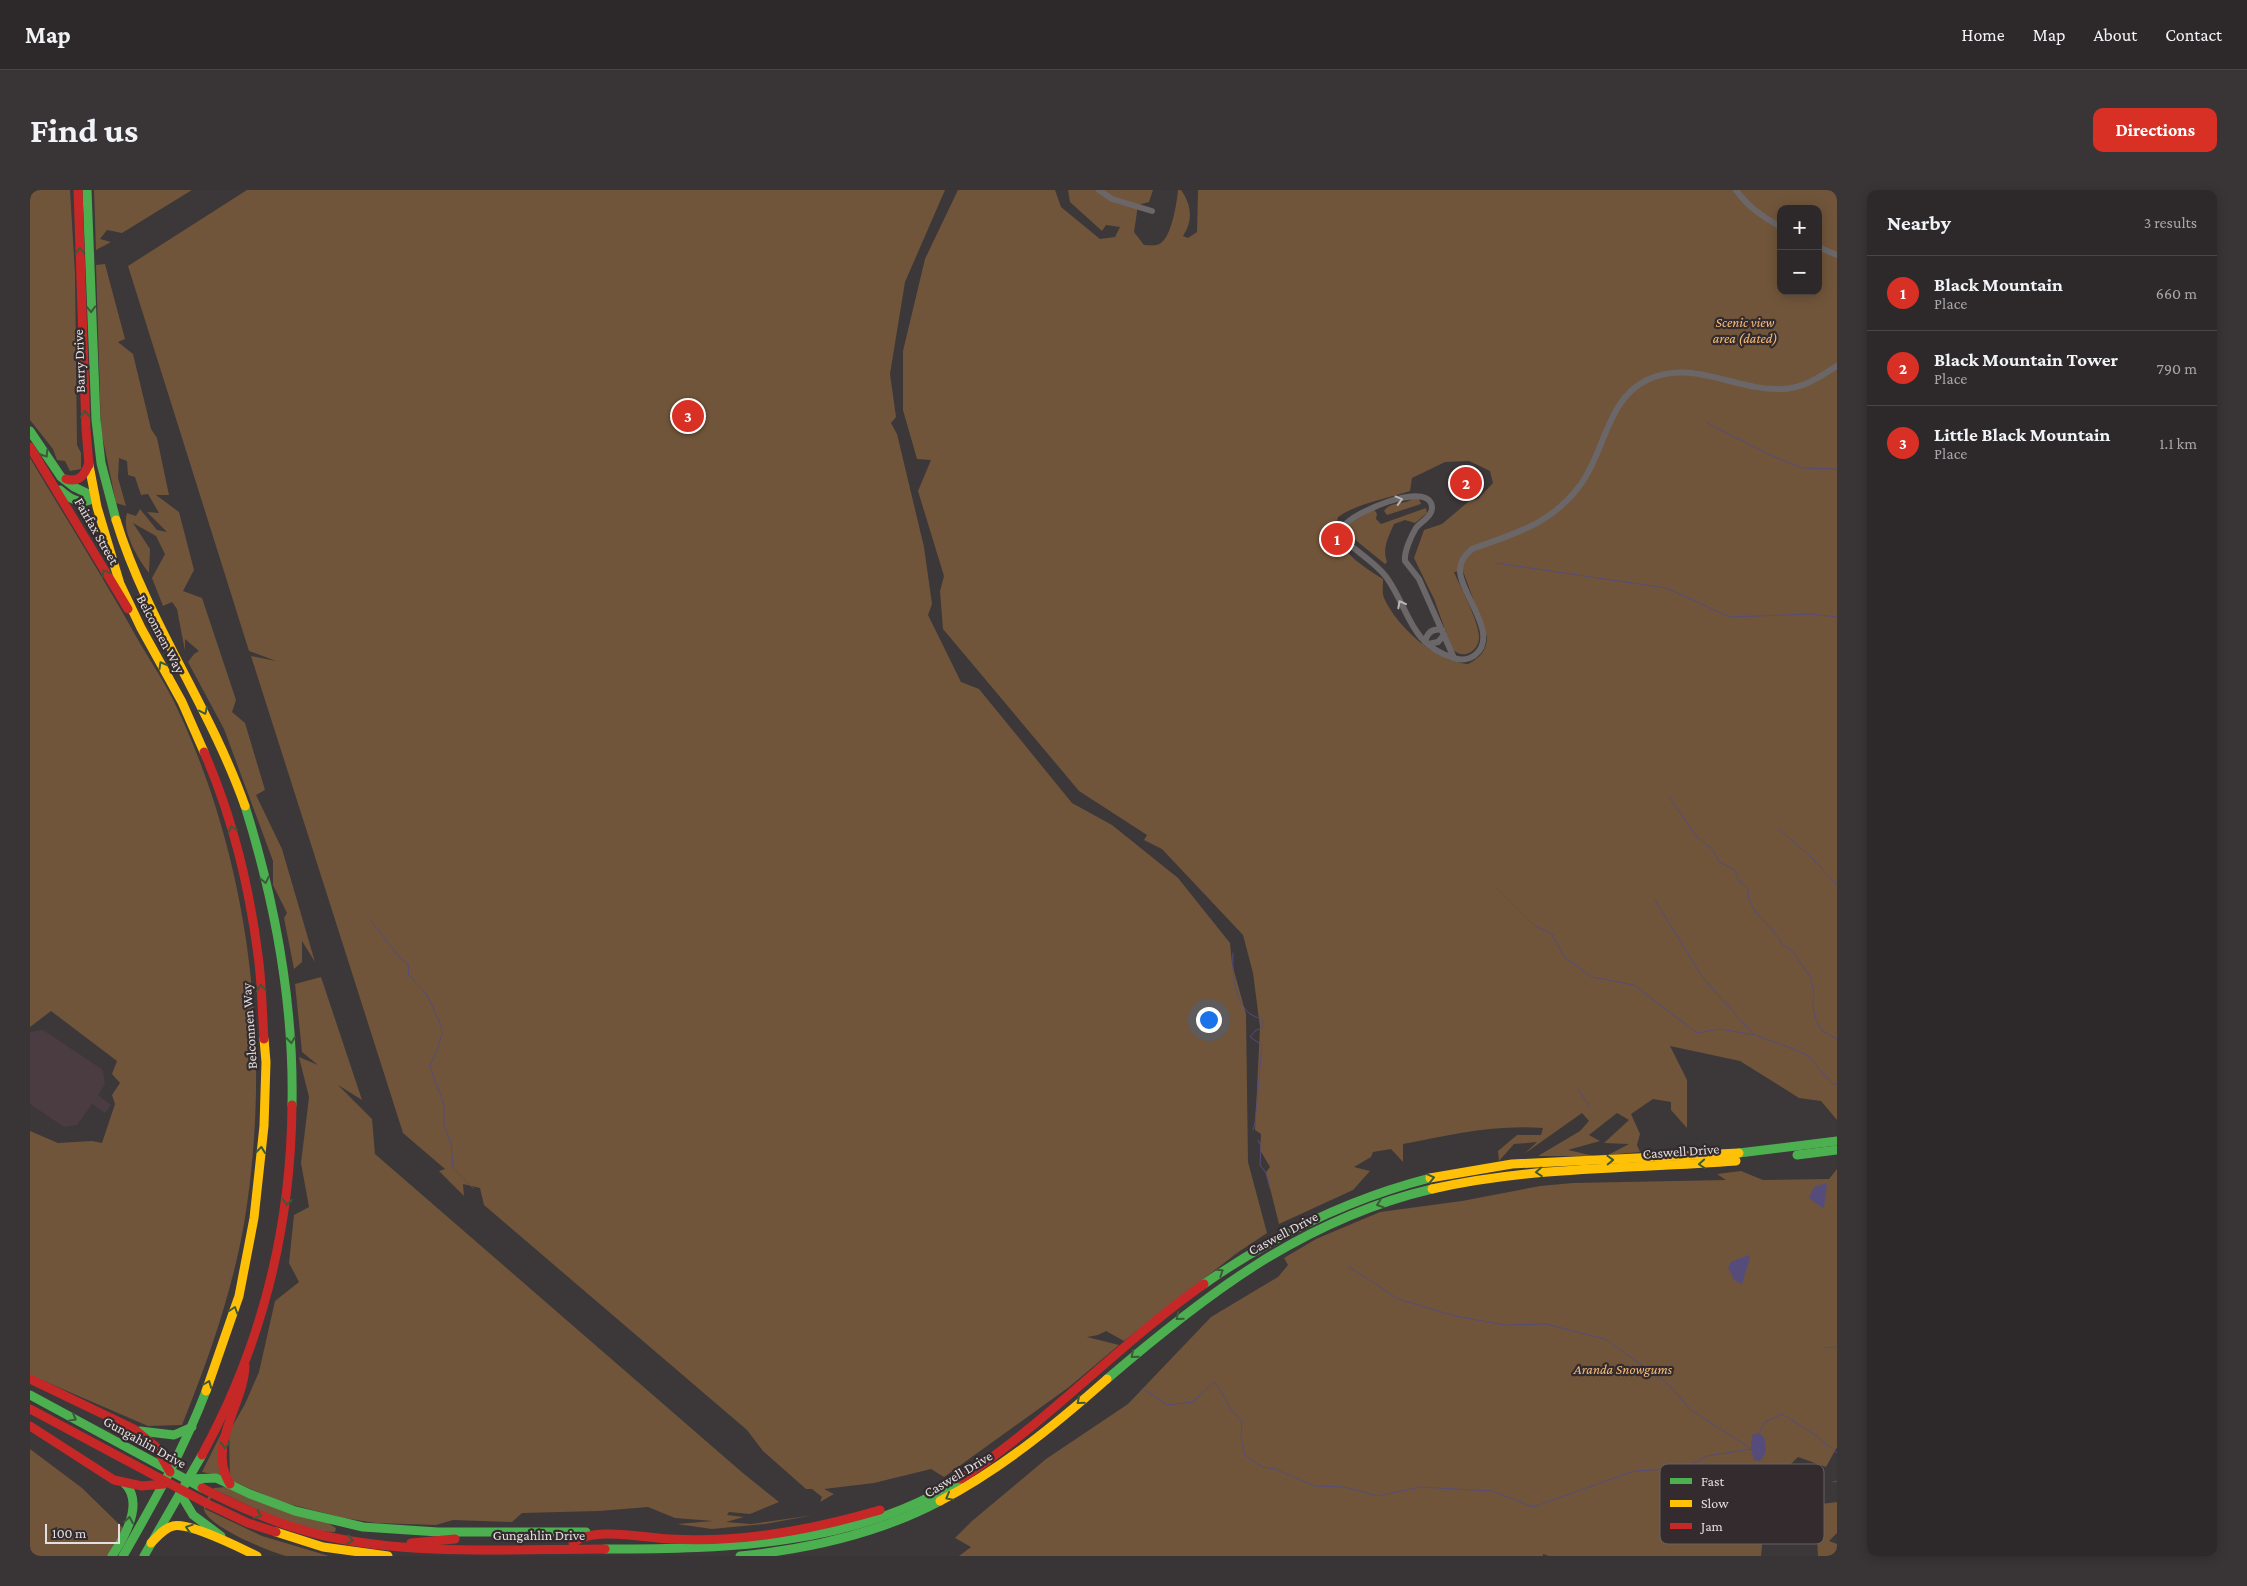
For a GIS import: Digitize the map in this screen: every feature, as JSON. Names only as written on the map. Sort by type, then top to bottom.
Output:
[{"type":"main road","name":"Barry Drive","points":[[78,190],[84,393],[89,462],[95,497]]},
{"type":"main road","name":"Barry Drive","points":[[88,190],[94,408],[98,450],[118,528]]},
{"type":"main road","name":"Fairfax Street","points":[[30,430],[61,477],[74,487],[95,497]]},
{"type":"main road","name":"Fairfax Street","points":[[30,447],[110,582],[141,628]]},
{"type":"main road","points":[[47,475],[72,500],[85,502],[99,493],[101,486],[98,450]]},
{"type":"main road","points":[[61,477],[72,482],[80,480],[85,474],[89,462]]},
{"type":"main road","points":[[95,497],[104,510],[123,559],[143,602],[182,668]]},
{"type":"main road","name":"Belconnen Way","points":[[95,497],[114,567],[141,628],[182,702],[217,781],[240,854],[258,955],[266,1062],[264,1126],[254,1218],[241,1286],[219,1356],[192,1427],[164,1484],[123,1556]]},
{"type":"main road","name":"Belconnen Way","points":[[118,528],[136,576],[234,776],[259,851],[281,952],[293,1062],[293,1127],[284,1223],[268,1294],[245,1366],[212,1437],[144,1556]]},
{"type":"main road","name":"Caswell Drive","points":[[1048,1412],[1114,1355],[1211,1278],[1251,1252],[1313,1219],[1378,1193],[1431,1178],[1493,1166],[1772,1150],[1836,1143]]},
{"type":"main road","name":"Caswell Drive","points":[[822,1545],[857,1536],[906,1518],[972,1484],[1024,1447],[1150,1341],[1212,1292],[1273,1252],[1338,1220],[1409,1195],[1460,1183],[1508,1175],[1720,1162],[1836,1143]]},
{"type":"main road","points":[[228,1484],[224,1475],[225,1433],[243,1386],[245,1366]]},
{"type":"main road","points":[[30,1379],[134,1429],[151,1442],[163,1456],[188,1509],[230,1543]]},
{"type":"main road","name":"Gungahlin Drive","points":[[30,1395],[214,1495],[264,1518],[323,1536],[376,1544],[442,1550],[703,1548],[770,1544],[812,1537],[891,1514],[950,1485],[990,1459],[1048,1412]]},
{"type":"main road","name":"Gungahlin Drive","points":[[30,1409],[208,1504],[272,1532],[346,1551],[388,1556]]},
{"type":"main road","points":[[573,1543],[580,1537],[615,1535],[685,1539],[748,1538],[801,1531],[842,1522],[887,1507],[931,1489],[966,1470],[1048,1412]]},
{"type":"main road","points":[[30,1426],[107,1476],[130,1487],[132,1493],[129,1524],[112,1556]]},
{"type":"main road","points":[[134,1429],[174,1436],[181,1435],[192,1427]]},
{"type":"main road","points":[[124,1483],[139,1479],[150,1470],[155,1458],[151,1442]]},
{"type":"main road","points":[[124,1483],[148,1486],[211,1477],[250,1494],[295,1510],[363,1527],[438,1532],[623,1532],[685,1539]]},
{"type":"main road","points":[[207,1526],[196,1511],[198,1497],[204,1488],[210,1484],[228,1484]]},
{"type":"main road","points":[[151,1543],[165,1530],[178,1526],[187,1526],[257,1556]]},
{"type":"main road","points":[[363,1527],[372,1532],[410,1535],[564,1536],[570,1538],[573,1543],[573,1556]]},
{"type":"main road","points":[[376,1544],[504,1536]]},
{"type":"main road","points":[[740,1556],[768,1554],[822,1545]]},
{"type":"main road","points":[[779,1556],[794,1554],[822,1545]]},
{"type":"main road","points":[[346,1551],[360,1556]]},
{"type":"street","points":[[1099,190],[1112,199],[1152,211]]},
{"type":"street","points":[[1736,190],[1748,205],[1760,215],[1777,225]]},
{"type":"street","points":[[1822,248],[1837,254]]},
{"type":"street","points":[[1454,658],[1419,579],[1406,564],[1405,557],[1417,526],[1432,509],[1430,501],[1426,498],[1414,496],[1380,505],[1359,514],[1344,526],[1344,537],[1387,578],[1418,635],[1427,643],[1454,658],[1472,658],[1481,649],[1484,637],[1460,576],[1461,562],[1472,549],[1525,531],[1563,505],[1590,471],[1622,401],[1638,386],[1657,376],[1684,372],[1711,375],[1756,386],[1782,389],[1802,386],[1837,366]]},
{"type":"street","points":[[1427,643],[1429,632],[1443,633]]},
{"type":"street","points":[[1427,643],[1438,642],[1443,633]]},
{"type":"shaded area","points":[[43,1030],[103,1070],[105,1084],[98,1095],[111,1105],[105,1113],[92,1104],[77,1125],[64,1127],[30,1104],[30,1032]]},
{"type":"shaded area","points":[[1827,1183],[1824,1208],[1809,1198],[1814,1187]]},
{"type":"shaded area","points":[[1748,1255],[1750,1258],[1742,1284],[1734,1280],[1728,1267],[1731,1262]]},
{"type":"shaded area","points":[[1759,1433],[1764,1437],[1766,1447],[1764,1456],[1760,1461],[1754,1460],[1751,1449],[1752,1435]]},
{"type":"green space","points":[[30,190],[70,190],[75,273],[77,445],[81,453],[81,469],[70,471],[65,461],[57,460],[53,449],[30,420]]},
{"type":"green space","points":[[94,190],[192,190],[122,233],[107,230],[100,239],[111,242],[96,250]]},
{"type":"green space","points":[[247,190],[945,190],[905,282],[890,374],[896,417],[891,423],[897,434],[924,547],[932,604],[928,615],[961,682],[979,689],[1072,803],[1112,825],[1178,878],[1230,943],[1232,964],[1246,1014],[1248,1162],[1267,1233],[1237,1253],[1124,1341],[1106,1331],[1087,1337],[1119,1345],[1069,1387],[944,1477],[931,1469],[874,1483],[824,1489],[834,1494],[820,1502],[822,1497],[812,1489],[806,1489],[763,1451],[747,1430],[484,1205],[480,1188],[463,1184],[464,1196],[439,1171],[445,1169],[403,1133],[251,656],[276,661],[249,651],[128,266]]},
{"type":"green space","name":"Scenic view area (dated)","points":[[958,190],[1055,190],[1061,207],[1100,239],[1115,237],[1120,227],[1106,225],[1102,231],[1070,202],[1068,190],[1153,190],[1149,202],[1138,205],[1134,232],[1144,245],[1156,245],[1161,243],[1169,231],[1178,190],[1181,190],[1185,196],[1189,207],[1190,219],[1183,236],[1188,238],[1197,232],[1198,190],[1837,190],[1837,1120],[1821,1101],[1799,1098],[1740,1061],[1670,1046],[1687,1080],[1687,1128],[1671,1110],[1671,1102],[1653,1099],[1631,1114],[1640,1134],[1637,1145],[1640,1152],[1608,1155],[1629,1144],[1604,1143],[1629,1120],[1617,1113],[1589,1135],[1600,1141],[1568,1150],[1594,1156],[1538,1156],[1580,1131],[1589,1121],[1582,1113],[1524,1154],[1537,1142],[1514,1144],[1499,1161],[1498,1151],[1517,1135],[1541,1135],[1543,1128],[1490,1129],[1403,1144],[1403,1162],[1391,1149],[1373,1152],[1371,1157],[1354,1167],[1370,1171],[1353,1190],[1279,1224],[1266,1172],[1270,1167],[1260,1150],[1261,1134],[1255,1130],[1260,1027],[1253,973],[1243,935],[1162,849],[1144,840],[1147,835],[1079,791],[943,629],[940,591],[944,576],[918,491],[931,460],[917,459],[903,410],[903,351],[925,259]],"holes":[[[1469,461],[1490,471],[1493,483],[1478,499],[1468,502],[1442,524],[1424,530],[1414,558],[1434,599],[1452,649],[1455,652],[1464,654],[1474,650],[1479,639],[1478,629],[1454,572],[1463,571],[1487,637],[1486,646],[1482,653],[1468,664],[1456,662],[1431,650],[1398,620],[1384,598],[1383,579],[1357,561],[1343,546],[1337,528],[1338,517],[1363,505],[1410,491],[1412,478],[1445,462]]]},
{"type":"green space","points":[[105,264],[125,339],[118,342],[133,354],[151,429],[157,438],[169,495],[156,495],[179,512],[194,570],[183,591],[202,598],[236,700],[232,712],[245,723],[265,790],[256,795],[282,849],[315,962],[302,941],[302,962],[294,969],[284,918],[287,913],[273,885],[273,861],[224,729],[188,662],[199,651],[185,639],[185,651],[177,609],[172,602],[163,606],[152,578],[165,554],[156,536],[133,523],[150,549],[149,573],[128,536],[126,528],[127,513],[136,516],[140,509],[157,530],[167,532],[147,512],[159,513],[148,494],[141,495],[135,477],[128,475],[127,461],[119,458],[118,478],[126,506],[116,503],[101,430],[96,265]]},
{"type":"green space","points":[[30,458],[177,708],[202,767],[222,829],[238,893],[255,1023],[256,1089],[253,1154],[245,1218],[234,1271],[202,1375],[182,1425],[148,1426],[30,1375],[30,1131],[58,1143],[92,1141],[102,1143],[115,1104],[112,1095],[120,1083],[112,1074],[117,1061],[51,1011],[30,1027]]},
{"type":"green space","points":[[1419,499],[1421,504],[1387,515],[1384,511],[1394,504]]},
{"type":"green space","points":[[1426,508],[1427,513],[1415,523],[1405,520],[1394,524],[1386,543],[1387,562],[1385,564],[1353,538],[1351,542],[1348,537],[1349,524],[1374,509],[1377,514],[1376,519],[1381,524]]},
{"type":"green space","points":[[321,977],[362,1100],[338,1085],[372,1119],[375,1154],[744,1474],[779,1502],[750,1514],[729,1512],[727,1515],[744,1517],[726,1522],[751,1524],[814,1515],[765,1524],[712,1529],[677,1524],[713,1521],[675,1518],[648,1507],[599,1511],[522,1513],[512,1522],[453,1520],[436,1525],[376,1523],[344,1518],[281,1502],[230,1480],[229,1432],[245,1404],[259,1372],[275,1301],[299,1282],[289,1263],[294,1215],[309,1207],[301,1163],[309,1097],[299,1057],[318,1065],[302,1052],[295,984]]},
{"type":"green space","name":"Aranda Snowgums","points":[[1837,1169],[1837,1447],[1826,1467],[1824,1464],[1818,1464],[1798,1457],[1791,1464],[1660,1464],[1660,1544],[1762,1544],[1761,1556],[1549,1556],[1543,1554],[1543,1556],[959,1556],[971,1547],[955,1538],[972,1521],[1046,1459],[1128,1404],[1211,1317],[1278,1277],[1288,1265],[1284,1258],[1316,1239],[1380,1212],[1462,1201],[1540,1186],[1573,1183],[1726,1180],[1717,1174],[1741,1171],[1763,1180],[1829,1179]]},
{"type":"green space","points":[[221,1434],[222,1476],[202,1472]]},
{"type":"green space","points":[[30,1449],[82,1488],[124,1529],[108,1556],[30,1556]]},
{"type":"green space","points":[[226,1487],[328,1523],[336,1528],[335,1532],[305,1528],[290,1523],[215,1490],[205,1509],[262,1536],[329,1556],[286,1556],[254,1544],[215,1523],[207,1516],[204,1509],[205,1504],[214,1488]]},
{"type":"green space","points":[[1837,1502],[1837,1533],[1829,1541],[1837,1544],[1837,1556],[1818,1556],[1817,1544],[1824,1544],[1824,1504]]},
{"type":"waterway","points":[[1707,423],[1772,456],[1802,468],[1837,469]]},
{"type":"waterway","points":[[1496,563],[1666,588],[1730,617],[1811,614],[1837,617]]},
{"type":"waterway","points":[[1669,797],[1697,837],[1713,850],[1719,862],[1735,870],[1738,880],[1748,889],[1751,905],[1782,945],[1791,949],[1811,978],[1815,1017],[1821,1030],[1837,1039]]},
{"type":"waterway","points":[[1780,830],[1811,857],[1837,885]]},
{"type":"waterway","points":[[1495,886],[1535,926],[1552,934],[1564,957],[1592,977],[1634,985],[1697,1033],[1720,1029],[1755,1035],[1807,1055],[1833,1084],[1837,1084]]},
{"type":"waterway","points":[[1655,900],[1703,978],[1753,1034]]},
{"type":"waterway","points":[[371,921],[400,958],[409,965],[408,974],[427,995],[441,1025],[442,1033],[439,1045],[430,1066],[444,1105],[444,1125],[451,1143],[453,1168],[473,1188]]},
{"type":"waterway","points":[[1233,953],[1235,985],[1240,1001],[1249,1013],[1263,1020],[1263,1027],[1255,1031],[1250,1037],[1262,1045],[1253,1130]]},
{"type":"waterway","points":[[1578,1090],[1590,1107]]},
{"type":"waterway","points":[[1258,1140],[1261,1146],[1260,1165],[1266,1173],[1270,1188]]},
{"type":"waterway","points":[[1348,1266],[1398,1299],[1455,1316],[1505,1325],[1546,1324],[1605,1339],[1668,1384],[1691,1410],[1750,1448]]},
{"type":"waterway","points":[[1823,1348],[1837,1347]]},
{"type":"waterway","points":[[1142,1388],[1167,1405],[1193,1402],[1214,1382],[1232,1411],[1242,1420],[1241,1438],[1245,1455],[1262,1467],[1275,1469],[1315,1486],[1344,1487],[1378,1496],[1420,1487],[1492,1491],[1533,1507],[1634,1471],[1660,1470]]},
{"type":"waterway","points":[[1759,1433],[1765,1422],[1782,1414],[1814,1434],[1837,1453]]},
{"type":"waterway","points":[[1692,1464],[1707,1456],[1751,1449]]},
{"type":"waterway","points":[[1833,1482],[1837,1481]]},
{"type":"traffic: fast","points":[[87,190],[96,420],[101,463],[116,520]]},
{"type":"traffic: fast","points":[[30,431],[61,477],[74,487],[95,497],[86,501],[77,501],[68,497],[60,490]]},
{"type":"traffic: fast","points":[[245,806],[274,916],[286,991],[290,1029],[292,1105]]},
{"type":"traffic: fast","points":[[1739,1153],[1837,1141]]},
{"type":"traffic: fast","points":[[1797,1155],[1837,1150]]},
{"type":"traffic: fast","points":[[1204,1284],[1257,1250],[1312,1221],[1370,1197],[1430,1178]]},
{"type":"traffic: fast","points":[[1107,1379],[1181,1318],[1219,1290],[1298,1240],[1385,1202],[1432,1189]]},
{"type":"traffic: fast","points":[[123,1556],[178,1454],[206,1391]]},
{"type":"traffic: fast","points":[[30,1395],[202,1488]]},
{"type":"traffic: fast","points":[[140,1431],[174,1435],[192,1427]]},
{"type":"traffic: fast","points":[[144,1556],[202,1455]]},
{"type":"traffic: fast","points":[[188,1479],[216,1478],[250,1494],[295,1511],[363,1527],[438,1532],[586,1532]]},
{"type":"traffic: fast","points":[[605,1549],[743,1545],[834,1531],[878,1518],[921,1501],[961,1479]]},
{"type":"traffic: fast","points":[[112,1556],[127,1530],[133,1510],[133,1500],[130,1491],[124,1483]]},
{"type":"traffic: fast","points":[[180,1493],[193,1515],[221,1536]]},
{"type":"traffic: fast","points":[[740,1556],[792,1549],[843,1538],[892,1523],[940,1501]]},
{"type":"traffic: slow","points":[[89,465],[97,507],[120,584],[141,628],[182,702],[204,752]]},
{"type":"traffic: slow","points":[[116,520],[144,593],[231,769],[245,806]]},
{"type":"traffic: slow","points":[[206,1391],[239,1296],[254,1218],[264,1126],[266,1062],[264,1039]]},
{"type":"traffic: slow","points":[[1430,1178],[1512,1164],[1739,1153]]},
{"type":"traffic: slow","points":[[1432,1189],[1507,1176],[1545,1172],[1736,1161]]},
{"type":"traffic: slow","points":[[940,1501],[985,1475],[1027,1445],[1107,1379]]},
{"type":"traffic: slow","points":[[151,1543],[167,1529],[173,1526],[181,1526],[215,1536],[257,1556]]},
{"type":"traffic: slow","points":[[276,1532],[323,1547],[388,1556]]},
{"type":"traffic: jam","points":[[78,190],[86,429],[89,465]]},
{"type":"traffic: jam","points":[[30,447],[128,609]]},
{"type":"traffic: jam","points":[[66,479],[75,480],[81,477],[89,463]]},
{"type":"traffic: jam","points":[[204,752],[231,826],[250,903],[259,966],[264,1039]]},
{"type":"traffic: jam","points":[[202,1455],[223,1414],[241,1372],[269,1286],[286,1196],[292,1105]]},
{"type":"traffic: jam","points":[[961,1479],[1024,1433],[1142,1332],[1204,1284]]},
{"type":"traffic: jam","points":[[230,1484],[224,1470],[222,1455],[224,1440],[239,1395],[245,1366]]},
{"type":"traffic: jam","points":[[30,1379],[134,1429],[156,1447],[170,1472]]},
{"type":"traffic: jam","points":[[30,1409],[208,1504],[248,1523],[276,1532]]},
{"type":"traffic: jam","points":[[30,1426],[114,1480],[142,1486],[164,1484]]},
{"type":"traffic: jam","points":[[202,1488],[275,1521],[305,1531],[355,1542],[426,1549],[605,1549]]},
{"type":"traffic: jam","points":[[573,1543],[582,1538],[606,1534],[697,1540],[750,1537],[828,1524],[880,1510]]},
{"type":"traffic: jam","points":[[411,1543],[455,1539]]},
{"type":"place","name":"Little Black Mountain","points":[[688,416]]},
{"type":"place","name":"Black Mountain Tower","points":[[1466,483]]},
{"type":"place","name":"Black Mountain","points":[[1337,539]]}]
